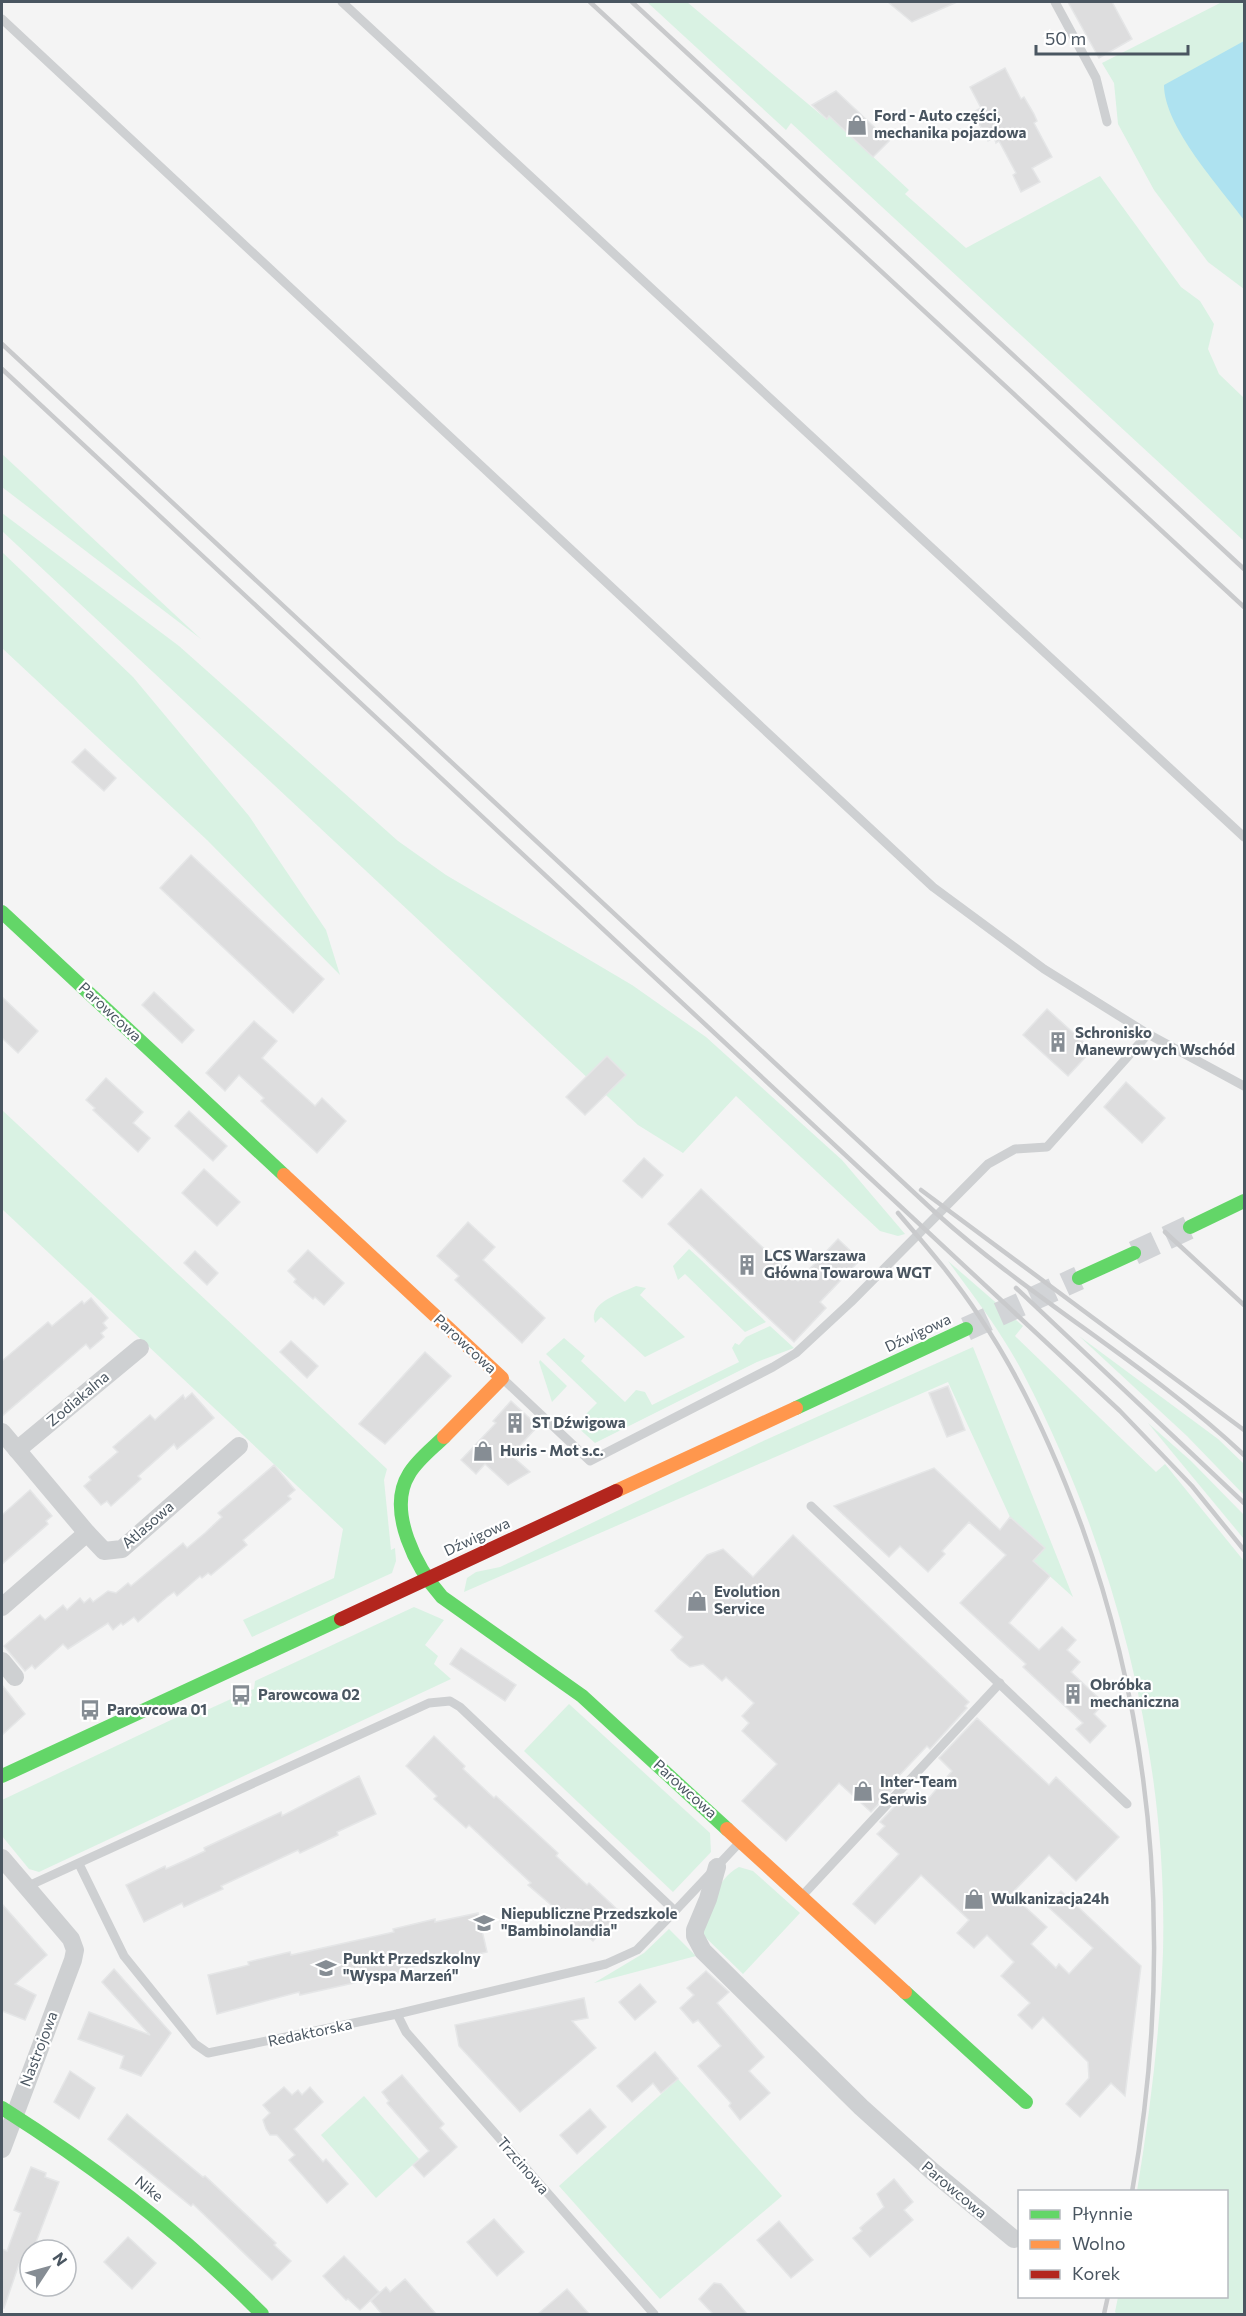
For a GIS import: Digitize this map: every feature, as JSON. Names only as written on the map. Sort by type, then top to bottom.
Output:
[{"type":"street","name":"Parowcowa","points":[[2,912],[502,1378],[409,1473],[404,1485],[400,1506],[412,1552],[426,1579],[442,1597],[582,1696],[1026,2103]]},
{"type":"street","points":[[1190,1227],[1245,1201]]},
{"type":"street","points":[[1079,1278],[1134,1253]]},
{"type":"street","name":"Dźwigowa","points":[[2,1776],[966,1329]]},
{"type":"street","name":"Zodiakalna","points":[[17,1450],[140,1348]]},
{"type":"street","points":[[2,1432],[87,1533],[2,1607]]},
{"type":"street","name":"Atlasowa","points":[[87,1533],[104,1551],[122,1549],[239,1446]]},
{"type":"street","points":[[2,1661],[15,1677]]},
{"type":"street","points":[[2,1858],[26,1887]]},
{"type":"street","name":"Parowcowa","points":[[717,1866],[708,1899],[695,1930],[695,1936],[703,1951],[861,2107],[932,2171],[1014,2239]]},
{"type":"street","name":"Nastrojowa","points":[[2,2149],[7,2111],[73,1960],[75,1950],[71,1940],[26,1887]]},
{"type":"street","name":"Nike","points":[[7,2111],[69,2149],[119,2185],[209,2263],[261,2314]]},
{"type":"lane","points":[[342,2],[1245,837]]},
{"type":"lane","points":[[1055,2],[1096,78],[1107,122]]},
{"type":"lane","points":[[2,19],[933,887],[1044,969],[1148,1034],[1245,1086]]},
{"type":"lane","points":[[502,1378],[590,1461],[773,1367],[796,1353],[851,1302],[988,1164],[1015,1149],[1047,1147],[1148,1034]]},
{"type":"lane","points":[[811,1506],[1127,1804]]},
{"type":"lane","points":[[802,1896],[1000,1683]]},
{"type":"lane","points":[[26,1887],[429,1703],[441,1700],[460,1707],[675,1911]]},
{"type":"lane","name":"Parowcowa","points":[[675,1911],[741,1840]]},
{"type":"lane","name":"Redaktorska","points":[[79,1864],[124,1956],[195,2044],[208,2053],[397,2014],[622,1959],[637,1950],[675,1911]]},
{"type":"lane","name":"Trzcinowa","points":[[397,2014],[406,2032],[654,2314]]},
{"type":"green space","points":[[647,2],[687,2],[826,119],[829,116],[909,190],[905,194],[966,248],[1100,176],[1181,287],[1200,301],[1214,324],[1208,349],[1219,374],[1244,398],[1244,541],[791,123],[786,130]]},
{"type":"green space","points":[[1222,2],[1244,2],[1244,289],[1208,262],[1154,190],[1118,124],[1114,83],[1102,63]]},
{"type":"green space","points":[[2,454],[201,639],[2,487]]},
{"type":"green space","points":[[2,513],[179,646],[398,841],[446,875],[632,985],[706,1037],[842,1160],[905,1234],[898,1236],[880,1231],[736,1096],[683,1153],[638,1125],[2,531]]},
{"type":"green space","points":[[2,552],[133,677],[249,816],[326,930],[340,975],[207,840],[2,648]]},
{"type":"green space","points":[[2,1110],[387,1469],[384,1480],[391,1550],[395,1548],[396,1561],[392,1573],[252,1637],[243,1620],[334,1578],[343,1529],[2,1209]]},
{"type":"green space","points":[[689,1249],[766,1322],[745,1332],[685,1274],[678,1280],[673,1266]]},
{"type":"green space","points":[[948,1261],[1023,1326],[1015,1336],[1156,1472],[1165,1464],[1244,1561],[1244,2314],[1117,2314],[1115,2312],[1118,2298],[1228,2298],[1228,2190],[1137,2190],[1154,2072],[1163,1952],[1162,1878],[1156,1803],[1145,1729],[1130,1655],[1085,1512],[1056,1442],[1024,1375],[988,1316]]},
{"type":"green space","points":[[636,1286],[646,1288],[640,1295],[685,1337],[645,1357],[601,1317],[595,1323],[594,1316],[596,1309],[607,1299]]},
{"type":"green space","points":[[770,1326],[794,1348],[757,1362],[595,1443],[575,1425],[597,1403],[546,1354],[564,1338],[585,1356],[581,1361],[625,1402],[636,1390],[645,1392],[652,1405],[739,1362],[732,1348],[735,1343],[739,1345],[746,1337]]},
{"type":"green space","points":[[1079,1336],[1218,1439],[1244,1464],[1244,1495],[1187,1436]]},
{"type":"green space","points":[[973,1347],[1073,1597],[1033,1561],[1045,1548],[1010,1517],[948,1382],[464,1592],[467,1578],[476,1572],[500,1567],[761,1442]]},
{"type":"green space","points":[[540,1360],[567,1386],[552,1402],[539,1362]]},
{"type":"green space","points":[[1148,1423],[1191,1461],[1244,1515],[1244,1539]]},
{"type":"green space","points":[[414,1607],[444,1620],[425,1645],[438,1656],[434,1664],[451,1679],[39,1872],[29,1869],[2,1836],[2,1800],[192,1710],[198,1714],[231,1699],[235,1705],[252,1696],[251,1690],[254,1689],[255,1681]]},
{"type":"green space","points":[[569,1704],[710,1833],[711,1852],[673,1892],[524,1751]]},
{"type":"green space","points":[[739,1867],[753,1871],[800,1913],[743,1974],[701,1933],[710,1905],[719,1887],[724,1879]]},
{"type":"green space","points":[[669,1929],[696,1956],[594,1983],[644,1953]]},
{"type":"green space","points":[[678,2079],[782,2196],[660,2299],[559,2186]]},
{"type":"green space","points":[[364,2096],[419,2159],[376,2198],[321,2135]]},
{"type":"water","points":[[1244,41],[1244,220],[1183,137],[1166,102],[1164,85]]},
{"type":"building","points":[[888,2],[957,2],[912,22]]},
{"type":"building","points":[[1068,2],[1112,2],[1132,39],[1099,58]]},
{"type":"building","points":[[1005,68],[1021,99],[1024,97],[1034,114],[1037,121],[1034,123],[1052,157],[1032,168],[1040,182],[1021,192],[1013,175],[1016,173],[999,141],[996,143],[994,137],[988,141],[973,112],[981,108],[970,87]]},
{"type":"building","points":[[836,91],[889,141],[873,157],[829,116],[827,119],[812,105]]},
{"type":"building","points":[[85,749],[116,778],[104,791],[72,762]]},
{"type":"building","points":[[191,855],[324,979],[293,1013],[160,888]]},
{"type":"building","points":[[154,992],[194,1030],[182,1043],[142,1005]]},
{"type":"building","points":[[2,997],[38,1031],[18,1053],[2,1038]]},
{"type":"building","name":"Schronisko Manewrowych Wschód","points":[[1047,1009],[1092,1050],[1068,1076],[1023,1035]]},
{"type":"building","points":[[254,1021],[277,1041],[262,1058],[315,1106],[322,1098],[346,1121],[317,1153],[261,1101],[264,1098],[239,1075],[225,1091],[206,1073]]},
{"type":"building","points":[[607,1056],[626,1075],[585,1115],[566,1097]]},
{"type":"building","points":[[106,1078],[143,1112],[133,1123],[150,1138],[138,1152],[93,1110],[95,1108],[86,1100]]},
{"type":"building","points":[[1126,1082],[1165,1118],[1142,1143],[1104,1107]]},
{"type":"building","points":[[189,1111],[227,1146],[213,1161],[175,1126]]},
{"type":"building","points":[[644,1158],[663,1175],[642,1198],[623,1181]]},
{"type":"building","points":[[204,1169],[240,1202],[217,1226],[182,1193]]},
{"type":"building","name":"LCS Warszawa Główna Towarowa WGT","points":[[701,1189],[798,1281],[838,1239],[860,1260],[820,1302],[826,1308],[794,1342],[668,1224]]},
{"type":"building","points":[[468,1222],[495,1247],[483,1260],[545,1318],[522,1343],[455,1280],[459,1276],[437,1256]]},
{"type":"building","points":[[308,1250],[344,1283],[324,1305],[315,1297],[313,1299],[294,1282],[296,1279],[288,1271]]},
{"type":"building","points":[[195,1251],[218,1273],[207,1285],[184,1263]]},
{"type":"building","points":[[91,1298],[108,1318],[103,1323],[107,1328],[101,1333],[104,1337],[90,1349],[86,1344],[2,1416],[2,1361],[48,1322],[52,1326],[82,1301],[84,1304]]},
{"type":"building","points":[[291,1341],[318,1366],[307,1378],[280,1352]]},
{"type":"building","points":[[425,1352],[451,1376],[385,1444],[359,1424]]},
{"type":"building","points":[[948,1386],[965,1430],[947,1437],[929,1393]]},
{"type":"building","points":[[192,1393],[214,1418],[177,1449],[174,1444],[138,1476],[141,1479],[111,1506],[107,1501],[101,1505],[84,1486],[91,1480],[89,1477],[118,1452],[113,1447],[150,1415],[155,1420],[183,1395],[185,1399]]},
{"type":"building","points":[[511,1401],[538,1426],[511,1455],[530,1472],[508,1485],[485,1464],[476,1474],[461,1460],[496,1423],[493,1421]]},
{"type":"building","points":[[274,1465],[295,1490],[288,1496],[291,1499],[243,1540],[247,1545],[211,1575],[208,1573],[202,1578],[200,1576],[177,1596],[174,1592],[138,1622],[134,1617],[113,1630],[108,1623],[68,1649],[63,1644],[35,1669],[32,1665],[25,1671],[4,1646],[40,1615],[45,1620],[63,1605],[67,1610],[80,1598],[84,1603],[90,1598],[93,1602],[108,1591],[116,1593],[128,1583],[131,1586],[183,1543],[187,1548],[205,1533],[222,1517],[218,1513]]},
{"type":"building","points":[[934,1468],[1000,1530],[1010,1517],[1045,1548],[1033,1561],[1050,1576],[1009,1623],[1039,1650],[1062,1627],[1076,1640],[1067,1650],[1080,1662],[1071,1672],[1104,1703],[1094,1714],[1106,1726],[1090,1743],[1076,1729],[1083,1723],[1023,1667],[1026,1664],[960,1603],[1006,1555],[969,1522],[942,1551],[945,1554],[928,1572],[900,1546],[889,1557],[834,1506]]},
{"type":"building","points":[[30,1490],[52,1516],[46,1521],[48,1524],[2,1564],[2,1515]]},
{"type":"building","points":[[793,1535],[969,1702],[965,1706],[967,1708],[930,1749],[927,1746],[894,1781],[897,1784],[871,1812],[839,1783],[786,1841],[742,1801],[777,1764],[742,1731],[749,1723],[742,1716],[754,1703],[726,1677],[722,1681],[703,1664],[690,1667],[678,1658],[671,1650],[683,1637],[655,1611],[707,1555],[723,1549],[753,1577]]},
{"type":"building","points":[[461,1648],[516,1685],[505,1701],[450,1664]]},
{"type":"building","points":[[2,1685],[25,1714],[2,1735]]},
{"type":"building","points":[[977,1718],[1049,1785],[1056,1777],[1119,1837],[1076,1881],[1049,1855],[1011,1894],[1047,1927],[1031,1944],[1056,1968],[1059,1964],[1069,1974],[1093,1948],[1047,1906],[1061,1891],[1141,1966],[1125,2096],[1111,2083],[1080,2117],[1066,2104],[1089,2078],[1088,2062],[1043,2017],[1032,2029],[1018,2015],[1030,2003],[1001,1976],[1014,1962],[987,1935],[974,1948],[957,1933],[969,1920],[921,1875],[875,1924],[853,1904],[899,1854],[877,1834],[885,1826],[880,1822],[907,1793],[922,1806],[952,1771],[939,1758]]},
{"type":"building","points":[[434,1736],[465,1766],[463,1769],[558,1853],[556,1856],[587,1885],[589,1883],[620,1912],[593,1941],[528,1885],[531,1883],[469,1825],[466,1828],[434,1799],[437,1796],[406,1766]]},
{"type":"building","points":[[359,1776],[376,1814],[300,1853],[298,1850],[221,1886],[223,1889],[184,1907],[182,1903],[144,1922],[126,1885],[165,1866],[166,1869],[186,1860],[205,1851],[204,1848],[281,1812],[282,1816]]},
{"type":"building","points":[[2,1904],[47,1955],[15,1984],[36,1995],[25,2020],[2,2011]]},
{"type":"building","points":[[478,1913],[487,1952],[445,1962],[444,1960],[424,1964],[403,1969],[403,1972],[300,1995],[299,1992],[217,2014],[208,1975],[290,1952],[291,1955],[394,1932],[393,1929],[435,1919],[435,1922]]},
{"type":"building","points":[[114,1969],[171,2033],[141,2076],[120,2068],[124,2056],[78,2039],[89,2012],[150,2035],[102,1982]]},
{"type":"building","points":[[706,1971],[729,1992],[717,2003],[764,2057],[749,2071],[770,2093],[740,2120],[729,2106],[731,2103],[698,2066],[721,2046],[698,2020],[693,2023],[680,2008],[694,1995],[687,1988]]},
{"type":"building","points":[[640,1984],[656,2002],[635,2020],[619,2002]]},
{"type":"building","points":[[584,1998],[588,2018],[572,2021],[596,2048],[520,2112],[459,2046],[455,2025]]},
{"type":"building","points":[[655,2052],[678,2079],[661,2093],[653,2083],[632,2102],[617,2086]]},
{"type":"building","points":[[70,2071],[95,2088],[79,2119],[54,2102]]},
{"type":"building","points":[[402,2075],[444,2124],[440,2128],[457,2147],[424,2177],[413,2165],[429,2151],[387,2103],[389,2101],[382,2092]]},
{"type":"building","points":[[284,2087],[292,2095],[298,2090],[302,2095],[310,2087],[323,2102],[294,2129],[323,2162],[326,2159],[348,2184],[327,2203],[289,2160],[295,2155],[277,2135],[270,2135],[266,2129],[263,2120],[270,2113],[263,2105]]},
{"type":"building","points":[[590,2109],[606,2127],[577,2154],[560,2135]]},
{"type":"building","points":[[127,2114],[203,2177],[205,2176],[276,2243],[274,2245],[291,2261],[272,2280],[193,2204],[191,2206],[108,2139]]},
{"type":"building","points":[[31,2167],[46,2173],[45,2177],[59,2182],[38,2238],[18,2238],[18,2267],[4,2308],[2,2308],[2,2249],[7,2251],[21,2213],[14,2210]]},
{"type":"building","points":[[894,2179],[913,2202],[904,2210],[913,2220],[870,2257],[853,2238],[862,2231],[860,2228],[884,2207],[877,2194]]},
{"type":"building","points":[[494,2219],[524,2252],[497,2276],[467,2242]]},
{"type":"building","points":[[779,2221],[813,2260],[791,2278],[757,2240]]},
{"type":"building","points":[[128,2237],[156,2263],[132,2289],[104,2262]]},
{"type":"building","points":[[344,2256],[379,2292],[360,2310],[348,2299],[346,2300],[323,2276]]},
{"type":"building","points":[[405,2279],[436,2314],[382,2314],[371,2301],[386,2287],[390,2292]]},
{"type":"building","points":[[714,2283],[721,2284],[747,2314],[713,2314],[699,2299]]},
{"type":"building","points":[[567,2289],[589,2314],[538,2314]]},
{"type":"tunnel","points":[[1134,1253],[1190,1227]]},
{"type":"tunnel","points":[[966,1329],[1079,1278]]},
{"type":"railway","points":[[590,2],[1244,607]]},
{"type":"railway","points":[[632,2],[1244,569]]},
{"type":"railway","points":[[2,344],[937,1214],[1013,1276],[1170,1392],[1244,1455]]},
{"type":"railway","points":[[2,369],[1120,1411],[1192,1486],[1244,1550]]},
{"type":"railway","points":[[921,1190],[1244,1430]]},
{"type":"railway","points":[[898,1213],[970,1302],[1010,1366],[1037,1418],[1082,1527],[1108,1608],[1128,1690],[1142,1772],[1151,1856],[1154,1940],[1152,2024],[1144,2108],[1132,2190]]},
{"type":"railway","points":[[1165,1232],[1244,1305]]},
{"type":"railway","points":[[1016,1288],[1244,1503]]},
{"type":"railway","points":[[1104,2314],[1108,2298]]},
{"type":"traffic: fast","points":[[2,912],[284,1175]]},
{"type":"traffic: fast","points":[[1190,1227],[1244,1201]]},
{"type":"traffic: fast","points":[[1079,1278],[1134,1253]]},
{"type":"traffic: fast","points":[[796,1408],[966,1329]]},
{"type":"traffic: fast","points":[[444,1437],[412,1469],[403,1489],[401,1505],[408,1539],[432,1585],[442,1597],[582,1696],[727,1829]]},
{"type":"traffic: fast","points":[[2,1776],[341,1619]]},
{"type":"traffic: fast","points":[[905,1992],[1026,2102]]},
{"type":"traffic: fast","points":[[2,2108],[72,2154],[138,2203],[201,2256],[262,2314]]},
{"type":"traffic: slow","points":[[284,1175],[502,1378],[444,1437]]},
{"type":"traffic: slow","points":[[616,1491],[796,1408]]},
{"type":"traffic: slow","points":[[727,1829],[905,1992]]},
{"type":"traffic: jam","points":[[341,1619],[616,1491]]},
{"type":"place","name":"Ford - Auto części, mechanika pojazdowa","points":[[857,125]]},
{"type":"place","name":"Schronisko Manewrowych Wschód","points":[[1058,1042]]},
{"type":"place","name":"LCS Warszawa Główna Towarowa WGT","points":[[747,1265]]},
{"type":"place","name":"ST Dźwigowa","points":[[515,1423]]},
{"type":"place","name":"Huris - Mot s.c.","points":[[483,1451]]},
{"type":"place","name":"Evolution Service","points":[[697,1601]]},
{"type":"place","name":"Obróbka mechaniczna","points":[[1073,1694]]},
{"type":"place","name":"Parowcowa 02","points":[[241,1695]]},
{"type":"place","name":"Parowcowa 01","points":[[90,1710]]},
{"type":"place","name":"Inter-Team Serwis","points":[[863,1791]]},
{"type":"place","name":"Wulkanizacja24h","points":[[974,1899]]},
{"type":"place","name":"Niepubliczne Przedszkole \"Bambinolandia\"","points":[[484,1923]]},
{"type":"place","name":"Punkt Przedszkolny \"Wyspa Marzeń\"","points":[[326,1968]]}]
